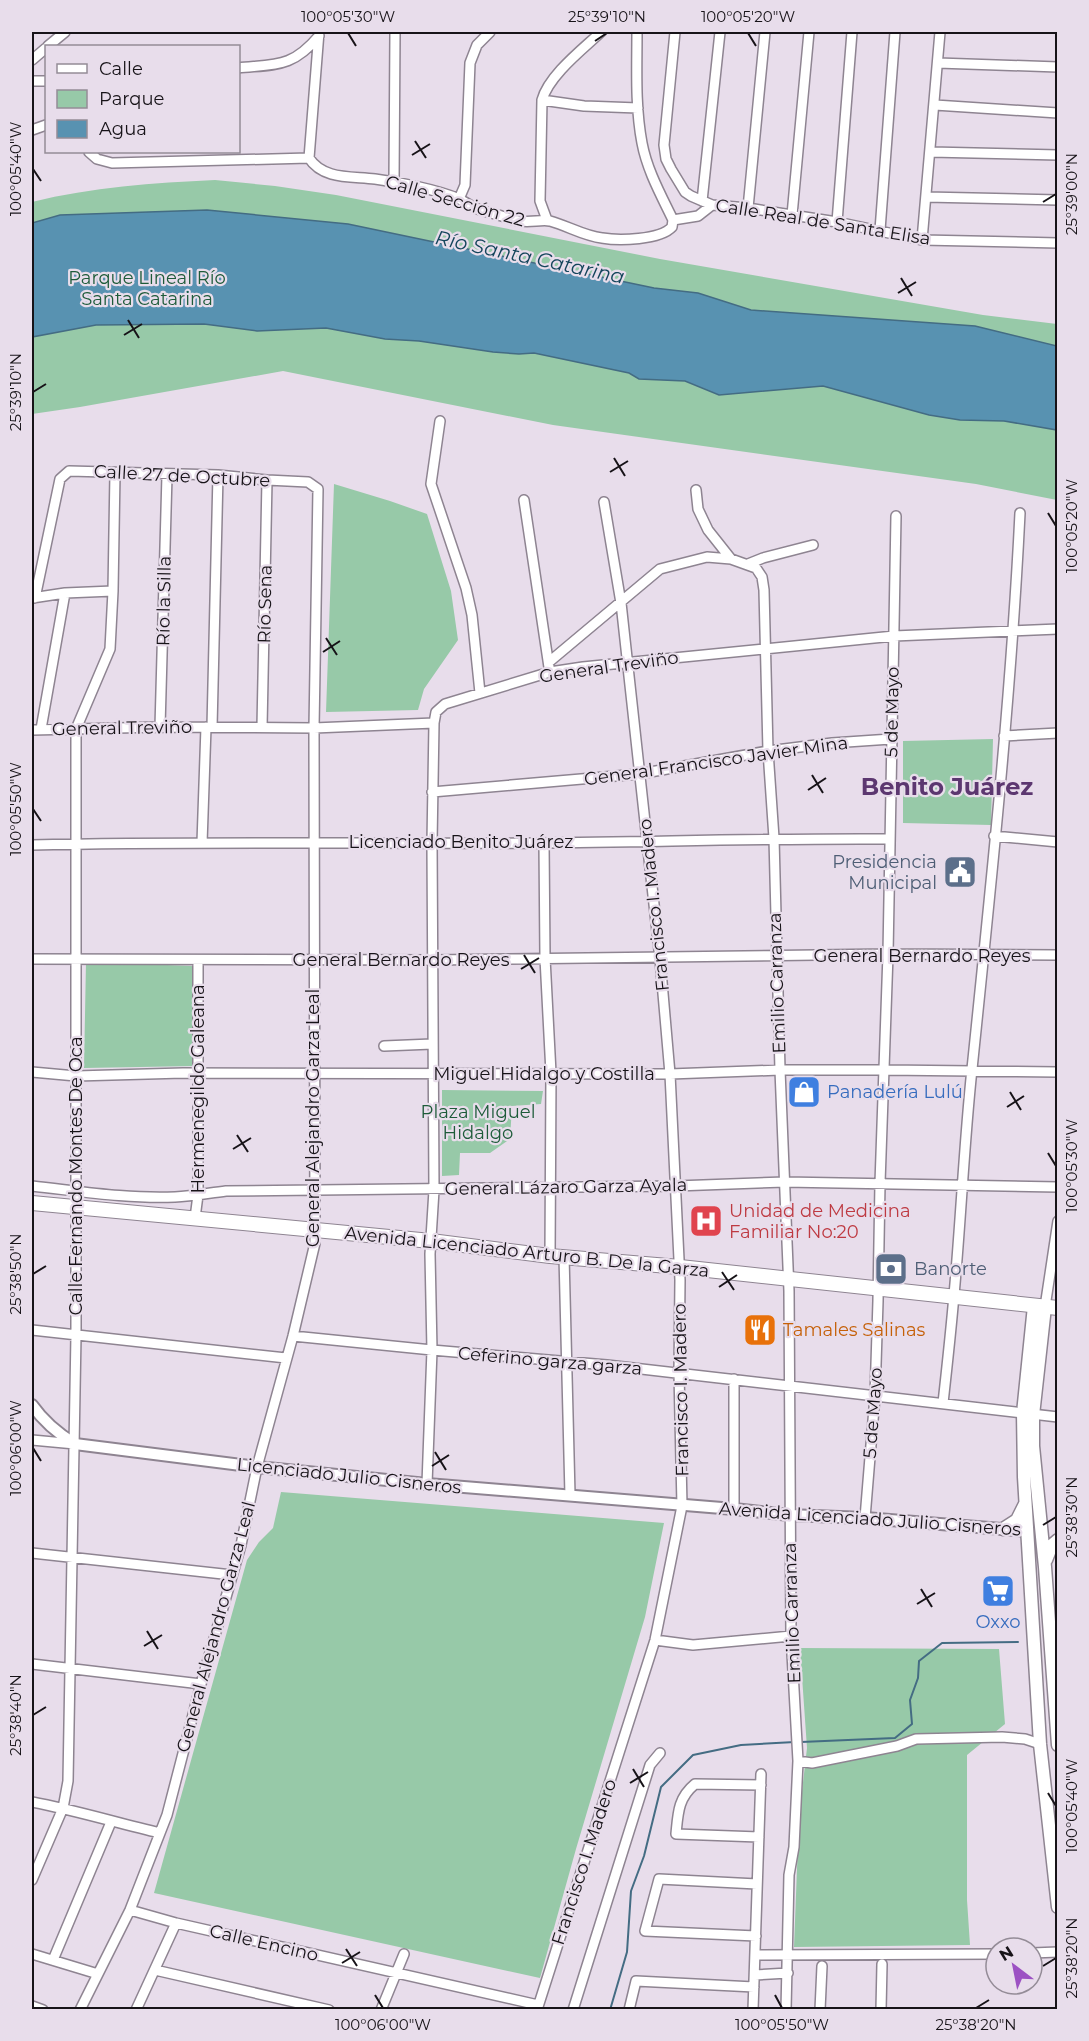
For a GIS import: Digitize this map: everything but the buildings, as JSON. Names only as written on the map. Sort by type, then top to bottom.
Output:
[{"type":"main road","name":"Avenida Licenciado Arturo B. De la Garza","points":[[32,1203],[431,1241],[1045,1307]]},
{"type":"main road","points":[[1045,1307],[1028,1414],[1026,1500],[1040,1744],[1058,1906]]},
{"type":"main road","points":[[1028,1414],[1045,1567],[1058,1745],[1040,1744]]},
{"type":"main road","points":[[1003,1529],[1017,1520],[1026,1500]]},
{"type":"main road","name":"Avenida Licenciado Julio Cisneros","points":[[1028,1531],[1058,1533]]},
{"type":"main road","points":[[1045,1567],[1046,1555],[1058,1540]]},
{"type":"main road","points":[[1030,1584],[1041,1607],[1048,1611]]},
{"type":"main road","points":[[1035,1642],[1048,1611]]},
{"type":"street","points":[[49,45],[65,32]]},
{"type":"street","points":[[394,181],[395,32]]},
{"type":"street","points":[[459,199],[465,185],[470,63],[477,45],[490,32]]},
{"type":"street","points":[[547,220],[540,201],[542,100],[549,86],[562,70],[601,32]]},
{"type":"street","points":[[637,32],[638,108],[642,144],[648,165],[673,220],[698,216],[712,205]]},
{"type":"street","name":"Calle Real de Santa Elisa","points":[[675,32],[664,145],[666,159],[679,183],[691,196],[712,205],[792,214],[922,240],[1058,243]]},
{"type":"street","points":[[702,201],[720,32]]},
{"type":"street","points":[[747,208],[765,32]]},
{"type":"street","points":[[792,214],[809,32]]},
{"type":"street","points":[[837,222],[852,32]]},
{"type":"street","points":[[880,230],[896,32]]},
{"type":"street","points":[[922,240],[940,32]]},
{"type":"street","points":[[240,68],[281,63],[299,57],[319,34]]},
{"type":"street","points":[[90,153],[97,159],[112,163],[309,158],[319,34]]},
{"type":"street","points":[[32,60],[45,49]]},
{"type":"street","points":[[938,63],[1058,67]]},
{"type":"street","points":[[542,100],[584,106],[638,108]]},
{"type":"street","points":[[934,105],[1058,113]]},
{"type":"street","points":[[931,152],[1058,155]]},
{"type":"street","name":"Calle Sección 22","points":[[309,158],[326,174],[394,181],[459,199],[480,210],[532,223],[547,220],[591,236],[623,239],[660,235],[672,227],[673,220]]},
{"type":"street","points":[[926,197],[1058,201]]},
{"type":"street","points":[[440,421],[431,484],[466,588],[475,632],[480,693]]},
{"type":"street","name":"Calle 27 de Octubre","points":[[33,598],[60,479],[66,472],[218,476],[308,482]]},
{"type":"street","name":"Calle Fernando Montes De Oca","points":[[32,1880],[63,1808],[68,1781],[76,1335],[76,729],[108,656],[113,591],[115,473]]},
{"type":"street","name":"Río la Silla","points":[[160,727],[167,475]]},
{"type":"street","points":[[202,843],[209,727],[218,476]]},
{"type":"street","name":"Río Sena","points":[[262,727],[267,480]]},
{"type":"street","name":"General Alejandro Garza Leal","points":[[80,2010],[130,1910],[167,1815],[201,1684],[241,1545],[257,1467],[293,1336],[315,1243],[314,728],[318,489],[308,482]]},
{"type":"street","points":[[696,490],[698,509],[703,520],[731,559]]},
{"type":"street","points":[[524,500],[549,667]]},
{"type":"street","name":"Francisco I. Madero","points":[[537,2007],[655,1640],[682,1506],[679,1373],[680,1267],[670,1074],[648,840],[621,603],[604,502]]},
{"type":"street","points":[[943,1403],[1014,631],[1020,513]]},
{"type":"street","name":"5 de Mayo","points":[[865,1518],[875,1396],[888,954],[896,516]]},
{"type":"street","points":[[549,667],[660,569],[707,557],[731,559],[748,564],[813,545]]},
{"type":"street","name":"Emilio Carranza","points":[[748,564],[756,568],[762,577],[764,590],[768,751],[774,838],[776,957],[789,1279],[791,1636],[798,1761],[794,1847],[789,1875],[786,2010]]},
{"type":"street","points":[[33,598],[65,593],[113,591]]},
{"type":"street","points":[[36,729],[65,593]]},
{"type":"street","name":"General Treviño","points":[[36,729],[314,728],[434,723],[436,711],[445,704],[549,667],[627,662],[894,636],[1058,629]]},
{"type":"street","points":[[427,1484],[432,1350],[431,1241],[434,1190],[432,792],[434,723]]},
{"type":"street","points":[[1004,736],[1058,733]]},
{"type":"street","name":"General Francisco Javier Mina","points":[[432,792],[639,774],[768,751],[891,739]]},
{"type":"street","points":[[994,836],[1058,842]]},
{"type":"street","name":"Licenciado Benito Juárez","points":[[32,845],[544,843],[774,838],[890,839]]},
{"type":"street","points":[[544,843],[544,958],[550,1073],[551,1188],[565,1361],[570,1496]]},
{"type":"street","name":"General Bernardo Reyes","points":[[32,959],[434,960],[888,954],[1058,955]]},
{"type":"street","name":"Hermenegildo Galeana","points":[[195,1218],[198,1195],[198,960]]},
{"type":"street","points":[[384,1046],[432,1044]]},
{"type":"street","name":"Miguel Hidalgo y Costilla","points":[[32,1072],[76,1076],[670,1074],[780,1070],[1058,1072]]},
{"type":"street","name":"General Lázaro Garza Ayala","points":[[32,1186],[154,1197],[226,1191],[434,1190],[785,1182],[1058,1187]]},
{"type":"street","points":[[1045,1307],[1058,1221]]},
{"type":"street","points":[[32,1330],[286,1358]]},
{"type":"street","name":"Ceferino garza garza","points":[[293,1336],[679,1373],[1058,1417]]},
{"type":"street","points":[[734,1379],[734,1509]]},
{"type":"street","name":"Licenciado Julio Cisneros","points":[[32,1405],[44,1421],[75,1444],[257,1467],[682,1506]]},
{"type":"street","points":[[32,1440],[75,1444]]},
{"type":"street","name":"Avenida Licenciado Julio Cisneros","points":[[682,1506],[1028,1531]]},
{"type":"street","points":[[32,1553],[232,1575]]},
{"type":"street","points":[[655,1640],[693,1645],[791,1636]]},
{"type":"street","points":[[32,1664],[201,1684]]},
{"type":"street","points":[[798,1761],[812,1763],[897,1746],[916,1739],[1002,1737],[1025,1739],[1040,1744]]},
{"type":"street","points":[[573,2010],[650,1765],[660,1753]]},
{"type":"street","points":[[753,2010],[761,1774]]},
{"type":"street","points":[[759,1837],[676,1834],[679,1806],[686,1791],[695,1784],[761,1785]]},
{"type":"street","points":[[32,1802],[160,1833]]},
{"type":"street","points":[[53,1960],[111,1822]]},
{"type":"street","points":[[756,1936],[645,1931],[659,1879],[757,1884]]},
{"type":"street","name":"Calle Encino","points":[[130,1910],[176,1923],[537,2007]]},
{"type":"street","points":[[136,2010],[176,1923]]},
{"type":"street","points":[[32,1954],[98,1974]]},
{"type":"street","points":[[381,2010],[404,1954]]},
{"type":"street","points":[[755,1955],[984,1954]]},
{"type":"street","points":[[880,2010],[882,1964]]},
{"type":"street","points":[[820,2010],[822,1966]]},
{"type":"street","points":[[155,1970],[328,2010]]},
{"type":"street","points":[[755,1974],[788,1973]]},
{"type":"street","points":[[629,2010],[636,1981],[754,1987]]},
{"type":"street","points":[[32,2006],[43,2010]]},
{"type":"green space","name":"Parque Lineal Río Santa Catarina","points":[[215,180],[336,195],[660,259],[983,315],[1057,324],[1057,500],[976,484],[553,425],[283,371],[32,414],[32,202],[100,189]]},
{"type":"green space","points":[[334,484],[427,514],[451,591],[458,640],[424,689],[418,710],[326,712]]},
{"type":"green space","points":[[993,739],[991,825],[903,823],[903,741]]},
{"type":"green space","points":[[86,962],[194,966],[195,1066],[84,1068]]},
{"type":"green space","name":"Plaza Miguel Hidalgo","points":[[442,1090],[543,1091],[541,1104],[512,1106],[510,1139],[490,1153],[460,1153],[459,1175],[442,1176]]},
{"type":"green space","points":[[281,1492],[664,1523],[645,1617],[540,1978],[154,1893],[247,1560],[259,1542],[273,1528]]},
{"type":"green space","points":[[800,1648],[999,1649],[1005,1724],[967,1755],[967,1900],[970,1945],[794,1947],[799,1817],[807,1748]]},
{"type":"water","name":"Río Santa Catarina","points":[[207,210],[348,224],[654,288],[698,293],[751,310],[975,326],[1057,346],[1057,430],[1004,421],[960,420],[929,415],[823,386],[719,395],[685,381],[639,379],[629,373],[534,353],[493,352],[419,341],[385,339],[326,328],[257,331],[204,324],[96,325],[32,337],[32,223],[60,215]]},
{"type":"waterway","points":[[801,1742],[895,1738],[912,1724],[910,1700],[918,1678],[919,1661],[942,1643],[1018,1642]]},
{"type":"waterway","points":[[610,2010],[627,1952],[631,1891],[644,1856],[661,1787],[693,1755],[741,1745],[795,1742]]},
{"type":"place","name":"Presidencia Municipal","points":[[960,872]]},
{"type":"place","name":"Panadería Lulú","points":[[804,1092]]},
{"type":"place","name":"Unidad de Medicina Familiar No:20","points":[[706,1221]]},
{"type":"place","name":"Banorte","points":[[891,1269]]},
{"type":"place","name":"Tamales Salinas","points":[[760,1330]]},
{"type":"place","name":"Oxxo","points":[[998,1591]]},
{"type":"district","name":"Benito Juárez","points":[[947,786]]}]
